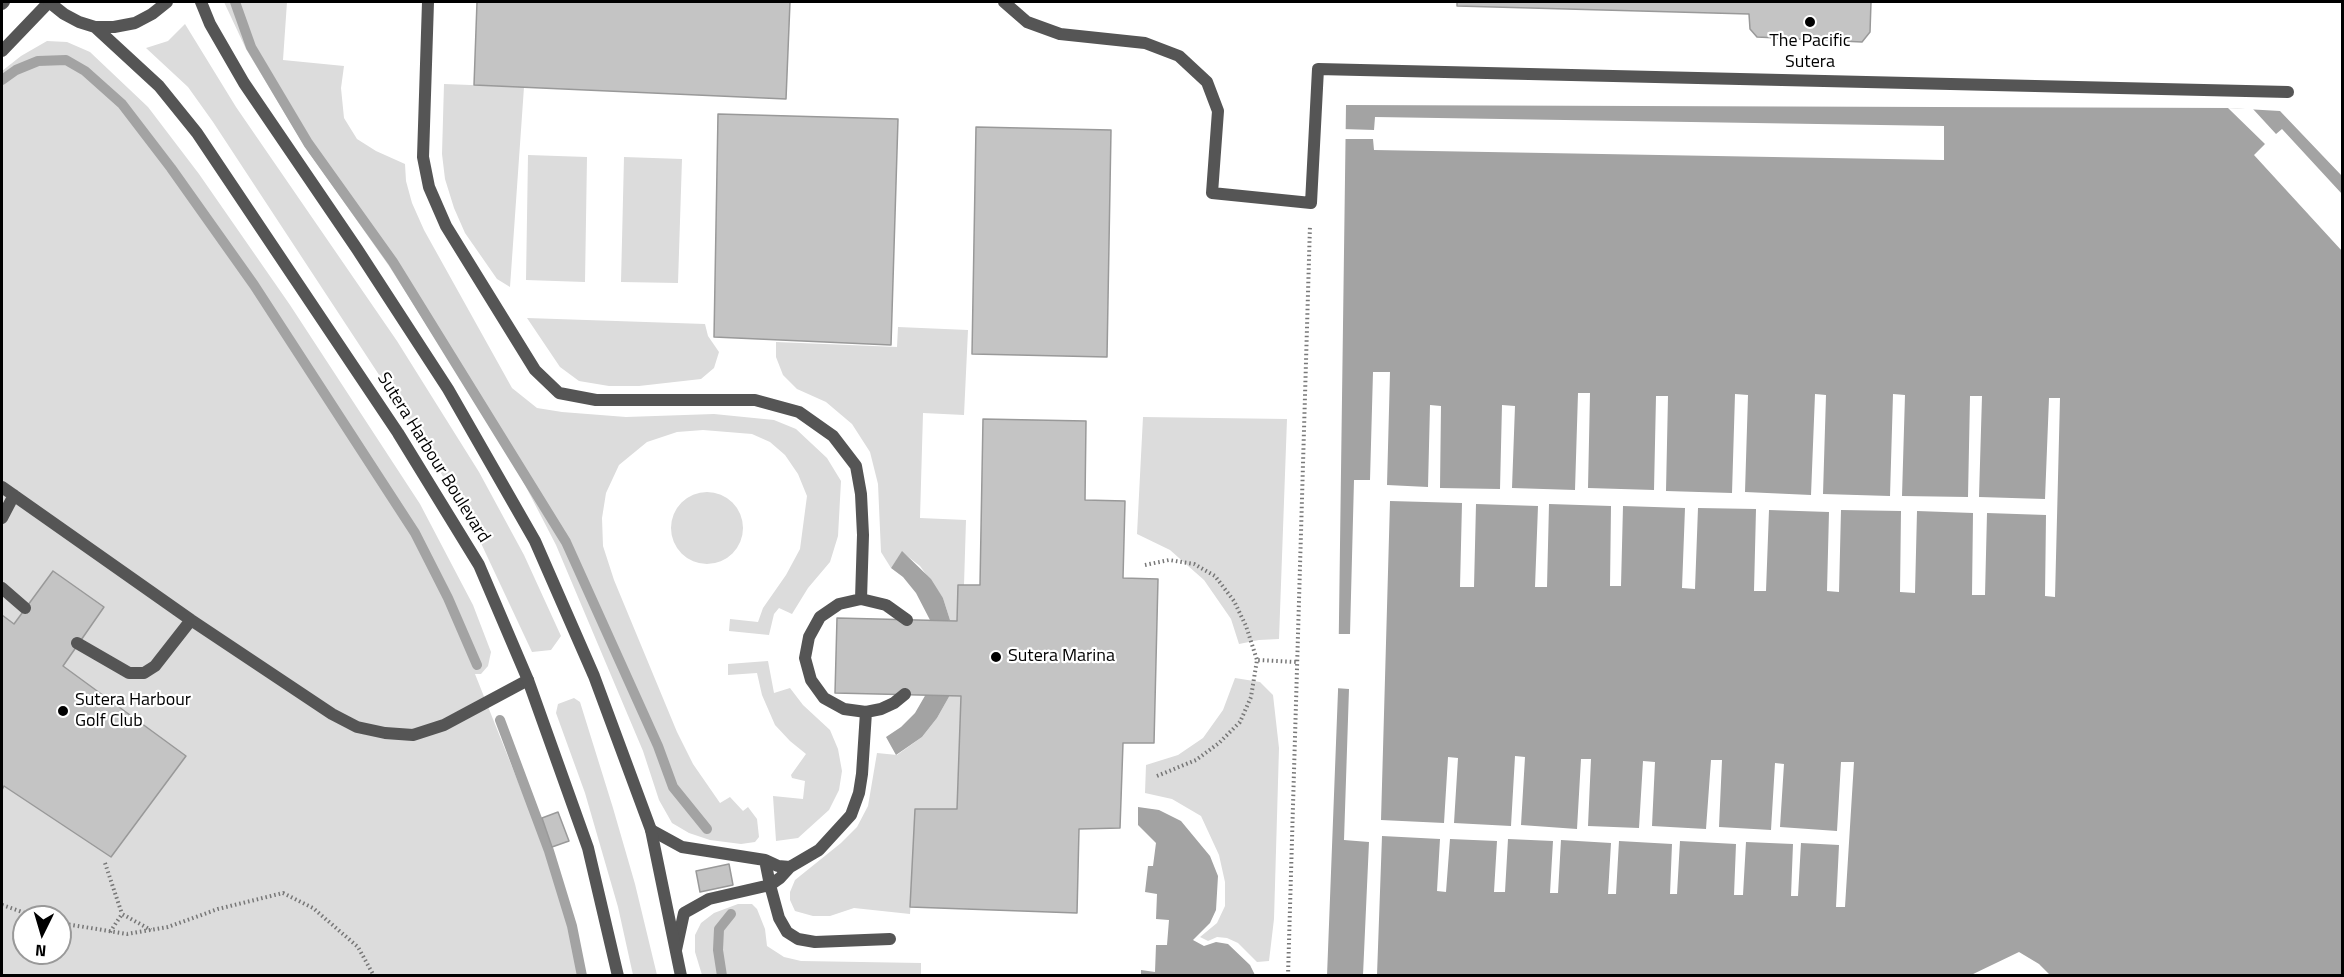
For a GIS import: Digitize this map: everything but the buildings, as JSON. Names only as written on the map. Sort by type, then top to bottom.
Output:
[{"type":"street","points":[[2,51],[49,2],[64,14],[95,27],[114,27],[135,23],[152,14],[167,2]]},
{"type":"street","points":[[201,2],[210,24],[244,82],[357,249],[448,390],[535,541],[594,676],[651,830],[681,975]]},
{"type":"street","points":[[428,2],[423,157],[429,187],[446,226],[535,370],[559,393],[596,400],[755,400],[799,412],[833,436],[856,466],[861,494],[861,599]]},
{"type":"street","points":[[1004,2],[1027,22],[1060,34],[1145,43],[1179,56],[1207,82],[1218,111],[1212,193],[1311,203],[1318,69],[2288,92]]},
{"type":"street","name":"Sutera Harbour Boulevard","points":[[95,27],[159,86],[197,133],[398,433],[479,565],[528,680],[588,848],[618,975]]},
{"type":"street","points":[[2,487],[191,620],[332,714],[357,727],[385,733],[413,735],[444,725],[528,680]]},
{"type":"street","points":[[2,518],[14,495]]},
{"type":"street","points":[[2,588],[25,608]]},
{"type":"street","points":[[905,694],[881,710],[866,712],[844,709],[824,698],[811,680],[805,658],[809,637],[820,617],[839,604],[861,599],[886,604],[906,620]]},
{"type":"street","points":[[77,643],[129,673],[144,673],[155,666],[191,620]]},
{"type":"street","points":[[676,950],[684,913],[709,899],[770,885],[780,879],[790,867],[819,850],[851,815],[859,793],[862,774],[866,712]]},
{"type":"street","points":[[651,830],[682,847],[765,860],[778,866],[790,867]]},
{"type":"street","points":[[765,860],[779,918],[787,932],[798,939],[815,942],[890,939]]},
{"type":"path","points":[[1288,975],[1311,203]]},
{"type":"path","points":[[1145,565],[1169,560],[1194,564],[1215,576],[1234,601],[1246,626],[1257,660],[1251,697],[1240,722],[1219,743],[1196,760],[1157,776]]},
{"type":"path","points":[[1257,660],[1297,662]]},
{"type":"path","points":[[105,863],[122,914],[152,930]]},
{"type":"path","points":[[72,925],[127,934],[168,927],[218,909],[283,894],[314,908],[358,947],[374,975]]},
{"type":"path","points":[[110,932],[122,914]]},
{"type":"shaded area","points":[[224,2],[287,2],[283,60],[344,66],[341,88],[344,118],[357,139],[376,151],[405,164],[406,181],[412,203],[424,230],[512,388],[537,408],[626,417],[714,414],[774,420],[796,429],[827,458],[841,481],[838,536],[830,562],[808,588],[792,614],[779,608],[774,614],[769,635],[729,631],[730,619],[758,622],[763,608],[786,575],[800,549],[807,496],[798,474],[785,455],[770,442],[752,434],[703,430],[677,432],[647,442],[619,465],[606,493],[602,518],[603,546],[614,580],[677,732],[693,764],[720,803],[730,797],[743,811],[748,807],[757,819],[759,837],[755,842],[741,844],[710,840],[689,833],[672,823],[659,800],[643,751],[556,545],[511,458],[389,266],[305,147],[246,49]]},
{"type":"shaded area","points":[[185,24],[236,107],[397,341],[479,472],[524,555],[561,636],[551,650],[532,652],[472,524],[408,419],[213,122],[188,87],[146,48],[168,41]]},
{"type":"shaded area","points":[[47,41],[67,42],[90,52],[148,107],[199,174],[290,305],[420,504],[473,605],[491,652],[488,666],[481,674],[475,674],[546,852],[570,926],[579,975],[2,976],[2,71],[21,56]]},
{"type":"shaded area","points":[[444,84],[524,87],[510,287],[497,279],[465,233],[454,208],[445,179],[442,154]]},
{"type":"shaded area","points":[[1346,105],[2228,108],[2280,111],[2342,176],[2342,975],[2050,975],[2039,964],[2019,952],[1969,976],[1327,976],[1338,691]]},
{"type":"shaded area","points":[[528,155],[587,157],[585,282],[526,280]]},
{"type":"shaded area","points":[[624,157],[682,159],[678,283],[621,282]]},
{"type":"shaded area","points":[[527,318],[705,324],[708,336],[719,352],[714,368],[701,379],[639,386],[609,386],[579,381],[560,367]]},
{"type":"shaded area","points":[[898,327],[968,330],[964,415],[923,413],[920,518],[966,520],[964,585],[958,585],[957,621],[950,620],[943,598],[920,566],[902,552],[891,568],[881,552],[878,484],[870,452],[852,424],[826,402],[797,389],[783,375],[776,357],[776,342],[897,347]]},
{"type":"shaded area","points":[[1143,417],[1287,419],[1279,639],[1239,644],[1231,619],[1204,580],[1170,550],[1137,534]]},
{"type":"shaded area","points":[[707,492],[727,498],[737,508],[743,528],[737,548],[727,558],[707,564],[687,558],[677,548],[671,528],[677,508],[687,498]]},
{"type":"shaded area","points":[[902,551],[931,579],[943,598],[950,620],[930,620],[916,593],[903,577],[891,568]]},
{"type":"shaded area","points":[[768,661],[774,693],[790,688],[803,705],[830,730],[838,749],[842,771],[839,790],[829,810],[798,838],[776,841],[773,796],[803,799],[805,781],[792,778],[791,775],[806,754],[775,725],[762,695],[757,673],[728,675],[728,664]]},
{"type":"shaded area","points":[[1235,678],[1260,682],[1273,695],[1279,748],[1274,919],[1269,961],[1257,962],[1238,943],[1227,938],[1217,937],[1208,941],[1200,937],[1217,923],[1225,906],[1225,882],[1219,855],[1201,816],[1172,799],[1145,793],[1146,765],[1178,755],[1203,738],[1223,710]]},
{"type":"shaded area","points":[[926,694],[950,695],[937,718],[922,737],[896,755],[886,737],[901,727],[915,713]]},
{"type":"shaded area","points":[[950,695],[961,696],[957,809],[916,809],[910,914],[854,908],[830,916],[813,916],[795,911],[790,900],[790,892],[795,880],[857,827],[868,806],[877,753],[897,755],[922,737],[937,718]]},
{"type":"shaded area","points":[[574,698],[580,702],[613,808],[635,884],[657,975],[633,975],[618,907],[585,793],[556,713],[558,704]]},
{"type":"shaded area","points":[[1138,807],[1159,810],[1181,821],[1210,856],[1218,876],[1216,910],[1210,923],[1193,940],[1204,946],[1216,942],[1228,944],[1250,965],[1255,975],[1141,975],[1141,970],[1155,972],[1156,945],[1167,945],[1169,920],[1156,919],[1157,894],[1145,892],[1148,866],[1153,866],[1156,843],[1138,825]]},
{"type":"shaded area","points":[[738,904],[752,904],[757,909],[765,929],[767,946],[784,957],[801,961],[921,963],[921,975],[702,975],[695,952],[695,935],[701,923],[714,913]]},
{"type":"pier","points":[[2228,108],[2253,109],[2276,134],[2282,129],[2342,194],[2342,251],[2254,155],[2265,144]]},
{"type":"pier","points":[[1375,117],[1944,126],[1944,160],[1374,150],[1373,139],[1342,139],[1342,129],[1374,130]]},
{"type":"pier","points":[[1373,372],[1390,372],[1387,485],[1428,487],[1430,405],[1441,406],[1440,488],[1500,489],[1502,405],[1515,406],[1512,488],[1575,490],[1578,393],[1590,393],[1588,488],[1654,490],[1656,396],[1668,396],[1666,491],[1732,493],[1735,394],[1748,395],[1745,492],[1811,495],[1815,394],[1826,395],[1823,494],[1890,496],[1893,394],[1905,395],[1902,496],[1968,497],[1970,396],[1982,396],[1979,497],[2045,499],[2049,398],[2060,398],[2055,597],[2045,596],[2046,515],[1987,513],[1985,595],[1972,595],[1973,513],[1917,511],[1915,593],[1900,592],[1901,511],[1841,510],[1839,592],[1827,591],[1829,512],[1769,510],[1766,591],[1754,591],[1756,509],[1698,508],[1695,589],[1682,588],[1685,508],[1623,506],[1621,586],[1610,586],[1611,506],[1549,504],[1547,587],[1535,587],[1538,506],[1476,504],[1474,587],[1460,587],[1462,503],[1390,501],[1381,820],[1444,823],[1448,757],[1458,758],[1454,823],[1511,826],[1515,756],[1525,757],[1521,825],[1577,829],[1581,759],[1591,759],[1588,826],[1639,828],[1643,761],[1655,762],[1652,826],[1706,829],[1711,760],[1722,760],[1719,827],[1771,830],[1775,763],[1784,764],[1780,827],[1837,831],[1841,762],[1854,762],[1845,907],[1836,907],[1839,845],[1801,843],[1798,896],[1791,896],[1793,844],[1746,842],[1743,895],[1734,895],[1736,844],[1680,841],[1677,894],[1670,894],[1672,844],[1619,841],[1616,894],[1608,894],[1611,843],[1561,840],[1558,893],[1550,893],[1553,841],[1508,839],[1505,892],[1494,892],[1497,841],[1450,839],[1446,892],[1437,891],[1440,839],[1382,836],[1377,975],[1363,975],[1369,842],[1344,840],[1349,689],[1335,688],[1336,634],[1350,634],[1354,480],[1370,480]]},
{"type":"waterway","points":[[235,2],[251,47],[308,143],[393,262],[566,542],[658,746],[673,787],[707,829]]},
{"type":"waterway","points":[[2,80],[16,70],[38,61],[66,60],[85,71],[122,104],[171,168],[254,285],[415,533],[448,598],[477,665]]},
{"type":"waterway","points":[[500,720],[549,851],[572,926],[582,976]]},
{"type":"waterway","points":[[722,976],[718,950],[719,929],[731,914]]},
{"type":"place","name":"The Pacific Sutera","points":[[1810,22]]},
{"type":"place","name":"Sutera Marina","points":[[996,657]]},
{"type":"place","name":"Sutera Harbour Golf Club","points":[[63,711]]}]
